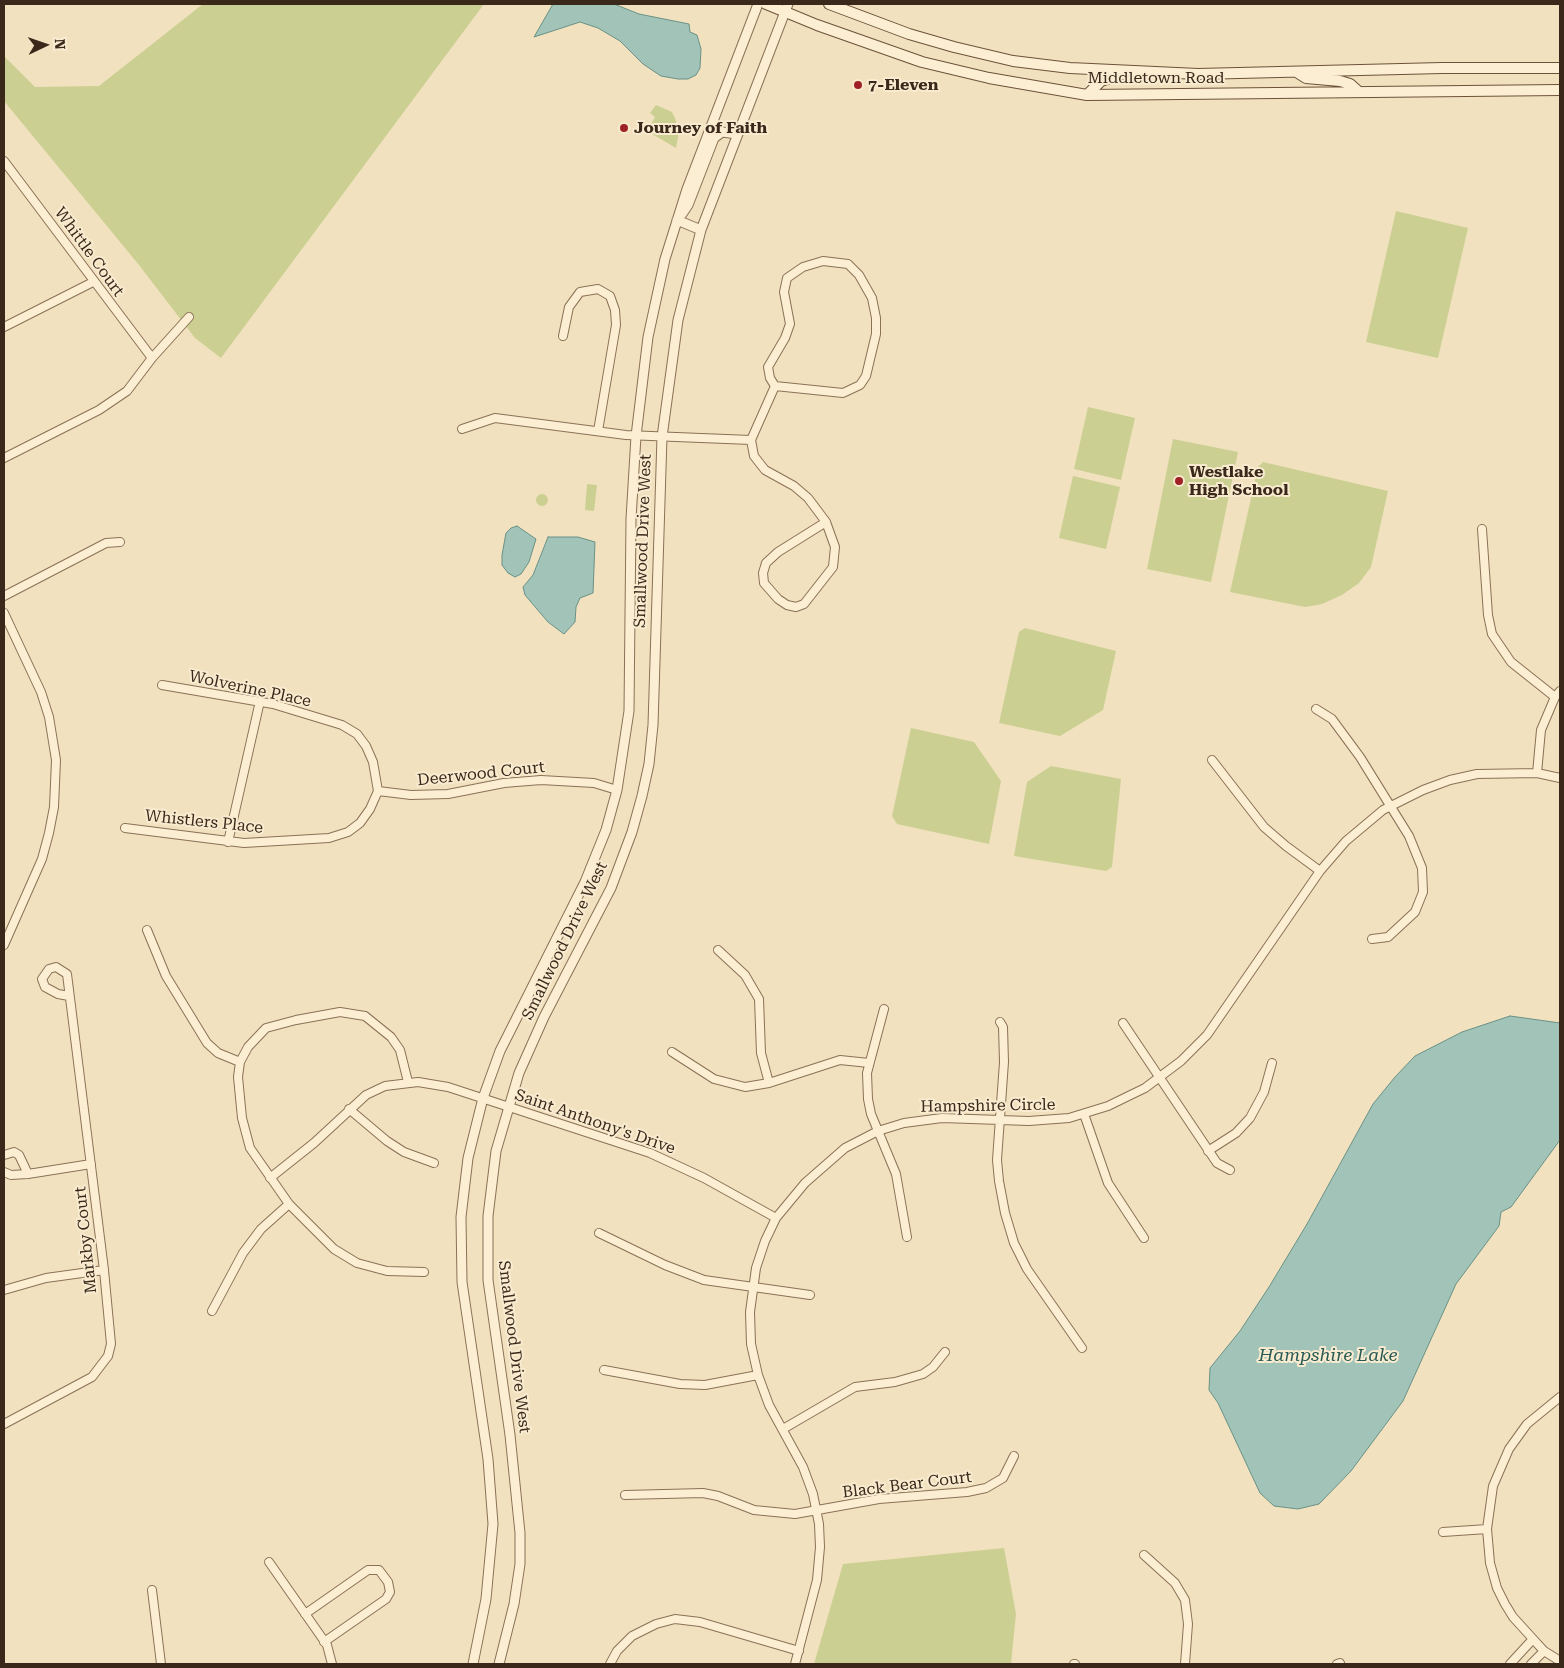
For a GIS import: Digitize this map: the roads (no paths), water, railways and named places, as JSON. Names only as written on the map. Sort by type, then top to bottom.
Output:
[{"type":"main road","name":"Middletown Road","points":[[766,4],[786,8],[922,62],[989,78],[1087,94],[1560,90]]},
{"type":"main road","name":"Middletown Road","points":[[829,4],[909,34],[954,47],[1013,61],[1070,68],[1129,72],[1296,72],[1560,68]]},
{"type":"main road","points":[[1087,94],[1101,82],[1129,72]]},
{"type":"main road","points":[[1296,72],[1306,78],[1340,81],[1350,84],[1359,92]]},
{"type":"street","name":"Smallwood Drive West","points":[[473,1664],[486,1599],[493,1524],[488,1458],[462,1282],[461,1240],[468,1158],[483,1098],[500,1051],[584,882],[606,830],[617,790],[629,712],[631,519],[636,436],[648,336],[665,258],[677,220],[758,4]]},
{"type":"street","name":"Smallwood Drive West","points":[[499,1664],[514,1604],[520,1564],[520,1533],[510,1434],[492,1319],[487,1248],[488,1216],[496,1151],[519,1073],[541,1025],[611,888],[632,832],[642,796],[649,764],[653,725],[662,437],[678,320],[701,230],[786,8]]},
{"type":"street","points":[[701,230],[677,220],[688,205],[714,138],[722,132],[729,131],[737,134]]},
{"type":"street","name":"Whittle Court","points":[[4,162],[53,224],[93,282],[152,358]]},
{"type":"street","points":[[824,260],[848,264],[869,291],[876,318],[875,341],[863,382],[856,389],[843,393],[775,386],[770,378],[768,367],[788,332],[790,317],[784,287],[790,274],[803,267],[824,260]]},
{"type":"street","points":[[4,327],[93,282]]},
{"type":"street","points":[[563,336],[569,308],[580,292],[598,289],[610,296],[615,310],[616,325],[598,431]]},
{"type":"street","points":[[4,458],[99,410],[127,391],[152,358],[189,317]]},
{"type":"street","points":[[775,386],[751,440],[754,456],[760,465],[804,494],[822,513],[826,522],[834,547],[832,567],[804,604],[796,607],[787,605],[764,583],[763,573],[766,563],[778,552],[826,522]]},
{"type":"street","points":[[462,429],[495,418],[636,436],[751,440]]},
{"type":"street","points":[[1482,529],[1488,615],[1492,634],[1511,662],[1557,694],[1541,730],[1536,773]]},
{"type":"street","points":[[4,596],[106,543],[120,542]]},
{"type":"street","points":[[4,613],[41,692],[51,726],[56,760],[54,807],[42,859],[4,945]]},
{"type":"street","name":"Wolverine Place","points":[[162,686],[260,702],[333,721],[357,734],[366,746],[373,762],[378,792]]},
{"type":"street","points":[[228,842],[260,702]]},
{"type":"street","points":[[1316,709],[1328,716],[1342,730],[1419,856],[1422,868],[1423,892],[1419,906],[1409,919],[1388,937],[1372,939]]},
{"type":"street","points":[[1212,760],[1264,827],[1320,871]]},
{"type":"street","name":"Hampshire Circle","points":[[795,1664],[818,1574],[820,1547],[817,1511],[804,1467],[769,1405],[758,1375],[750,1326],[752,1288],[760,1255],[776,1218],[821,1167],[845,1148],[878,1131],[930,1119],[1044,1120],[1084,1114],[1122,1099],[1160,1078],[1181,1061],[1207,1035],[1320,871],[1346,841],[1390,806],[1423,790],[1477,774],[1536,773],[1560,778]]},
{"type":"street","name":"Deerwood Court","points":[[378,792],[411,795],[448,794],[504,783],[541,780],[594,783],[617,790]]},
{"type":"street","name":"Whistlers Place","points":[[126,828],[228,842],[283,842],[339,835],[360,823],[370,809],[378,792]]},
{"type":"street","points":[[147,930],[166,976],[207,1043],[218,1054],[240,1062]]},
{"type":"street","points":[[718,950],[745,975],[759,999],[761,1053],[768,1084]]},
{"type":"street","name":"Markby Court","points":[[4,1424],[92,1377],[108,1356],[111,1344],[104,1270],[69,996]]},
{"type":"street","points":[[884,1009],[869,1063],[868,1099],[878,1131],[896,1174],[907,1237]]},
{"type":"street","points":[[408,1082],[400,1050],[392,1037],[371,1019],[340,1012],[312,1016],[266,1028],[254,1039],[240,1062],[238,1092],[246,1137],[256,1159],[289,1204],[334,1248],[357,1263],[387,1272],[424,1272]]},
{"type":"street","points":[[1000,1022],[1003,1027],[1004,1062],[997,1160],[998,1181],[1014,1243],[1036,1285],[1082,1348]]},
{"type":"street","points":[[1124,1023],[1208,1151],[1217,1163],[1230,1170]]},
{"type":"street","points":[[672,1052],[707,1076],[724,1083],[750,1087],[768,1084],[840,1060],[869,1063]]},
{"type":"street","points":[[1208,1151],[1236,1133],[1250,1118],[1264,1092],[1272,1063]]},
{"type":"street","name":"Saint Anthony's Drive","points":[[270,1178],[314,1143],[350,1109],[376,1090],[408,1082],[429,1083],[483,1098],[650,1153],[704,1178],[776,1218]]},
{"type":"street","points":[[350,1109],[386,1141],[404,1152],[434,1163]]},
{"type":"street","points":[[1084,1114],[1108,1183],[1144,1238]]},
{"type":"street","points":[[4,1155],[14,1152],[19,1155],[28,1174]]},
{"type":"street","points":[[4,1172],[11,1175],[28,1174],[91,1164]]},
{"type":"street","points":[[212,1311],[243,1253],[261,1229],[289,1204]]},
{"type":"street","points":[[599,1233],[688,1274],[752,1288],[810,1295]]},
{"type":"street","points":[[4,1290],[41,1280],[104,1270]]},
{"type":"street","points":[[783,1429],[855,1387],[895,1382],[922,1374],[933,1367],[945,1352]]},
{"type":"street","points":[[604,1370],[680,1384],[705,1385],[723,1384],[758,1375]]},
{"type":"street","points":[[1560,1397],[1527,1424],[1509,1449],[1493,1486],[1486,1529],[1489,1556],[1497,1588],[1513,1617],[1544,1651],[1560,1661]]},
{"type":"street","name":"Black Bear Court","points":[[626,1495],[694,1492],[718,1496],[754,1510],[768,1513],[795,1514],[879,1498],[967,1492],[986,1488],[1002,1478],[1014,1456]]},
{"type":"street","points":[[1443,1532],[1486,1529]]},
{"type":"street","points":[[1144,1555],[1175,1582],[1185,1600],[1188,1624],[1185,1664]]},
{"type":"street","points":[[269,1562],[324,1642],[332,1664]]},
{"type":"street","points":[[305,1614],[368,1570],[379,1570],[388,1582],[390,1592],[386,1599],[324,1642]]},
{"type":"street","points":[[152,1590],[161,1664]]},
{"type":"street","points":[[610,1664],[617,1651],[632,1636],[656,1624],[675,1619],[700,1622],[799,1651]]},
{"type":"street","points":[[1510,1664],[1533,1639]]},
{"type":"street","points":[[1531,1664],[1544,1651]]},
{"type":"water","points":[[553,4],[614,4],[639,14],[689,24],[690,32],[697,35],[701,49],[700,68],[696,75],[688,79],[661,76],[643,64],[620,41],[598,28],[580,22],[534,37]]},
{"type":"water","points":[[517,526],[536,539],[529,562],[521,574],[515,577],[508,573],[502,565],[502,555],[506,533],[511,528]]},
{"type":"water","points":[[548,537],[578,537],[595,542],[593,593],[580,598],[576,607],[575,622],[564,634],[548,622],[525,595],[523,587],[533,575]]},
{"type":"water","name":"Hampshire Lake","points":[[1510,1016],[1560,1023],[1560,1140],[1511,1207],[1501,1212],[1499,1226],[1456,1284],[1403,1401],[1351,1471],[1319,1504],[1298,1509],[1274,1506],[1260,1493],[1218,1403],[1209,1390],[1210,1368],[1240,1331],[1269,1287],[1307,1224],[1373,1104],[1395,1077],[1415,1056],[1462,1032]]},
{"type":"place","name":"7-Eleven","points":[[858,85]]},
{"type":"place","name":"Journey of Faith","points":[[624,128]]},
{"type":"place","name":"Westlake High School","points":[[1179,481]]}]
